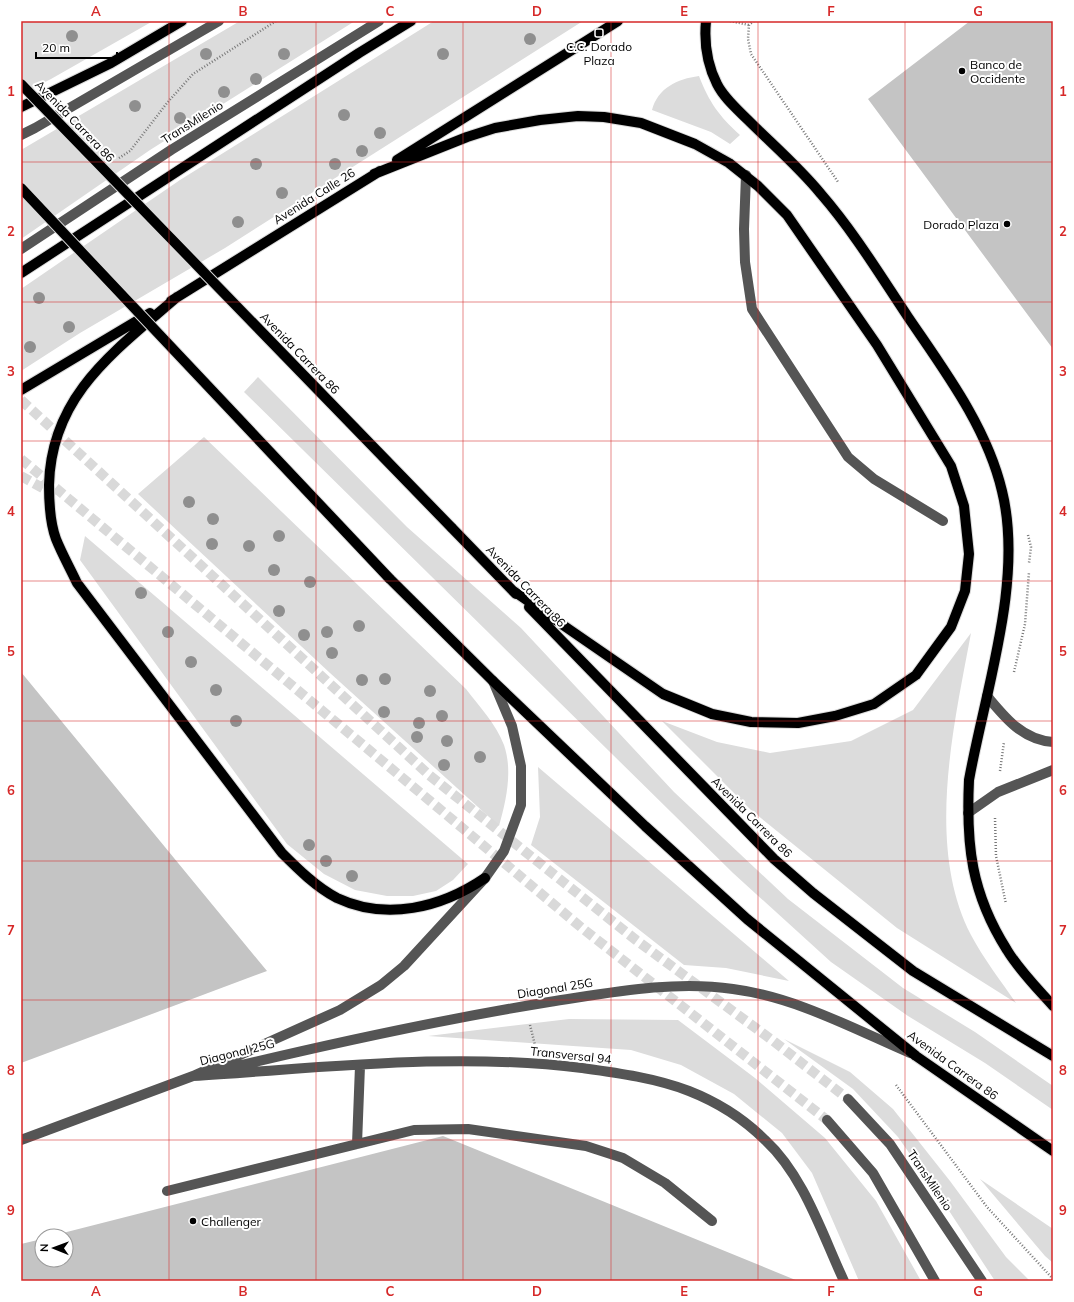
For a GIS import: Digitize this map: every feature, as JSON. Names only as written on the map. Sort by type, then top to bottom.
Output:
[{"type":"main road","points":[[21,107],[111,63],[182,21]]},
{"type":"main road","points":[[21,273],[346,61],[411,21]]},
{"type":"main road","name":"Avenida Calle 26","points":[[21,390],[176,297],[618,21]]},
{"type":"main road","points":[[706,21],[704,37],[710,64],[718,85],[731,103],[820,192],[855,237],[953,383],[984,441],[1002,490],[1007,522],[1009,553],[1007,584],[969,780],[968,813],[971,859],[980,894],[993,926],[1011,956],[1053,1006]]},
{"type":"main road","name":"Avenida Carrera 86","points":[[21,84],[774,859],[812,893],[913,971],[1053,1056]]},
{"type":"main road","points":[[374,174],[467,137],[495,128],[540,120],[578,116],[623,120],[658,130],[695,144],[729,162],[746,175],[787,215],[877,345],[951,466],[964,506],[969,554],[965,591],[951,627],[916,675],[874,704],[835,716],[798,723],[751,722],[712,714],[663,694],[512,590]]},
{"type":"main road","name":"Avenida Carrera 86","points":[[21,188],[390,578],[493,681],[644,826],[747,919],[916,1056],[1053,1151]]},
{"type":"main road","points":[[176,297],[105,360],[89,377],[63,418],[55,440],[49,474],[49,504],[55,538],[77,583],[282,853],[309,878],[336,897],[364,907],[387,910],[408,910],[431,904],[467,891],[485,878]]},
{"type":"street","points":[[21,135],[55,117],[219,21]]},
{"type":"street","name":"TransMilenio","points":[[21,249],[178,146],[379,21]]},
{"type":"street","points":[[746,175],[744,230],[745,262],[752,309],[848,457],[874,479],[943,520]]},
{"type":"street","name":"Diagonal 25G","points":[[21,1140],[193,1076],[340,1010],[375,989],[404,966],[485,878],[504,851],[521,805],[522,766],[512,726],[493,681]]},
{"type":"street","points":[[986,696],[1012,726],[1027,735],[1053,742]]},
{"type":"street","points":[[968,813],[998,792],[1053,770]]},
{"type":"street","name":"Diagonal 25G","points":[[193,1076],[359,1038],[526,1006],[626,990],[687,986],[733,988],[781,1000],[806,1009],[916,1056]]},
{"type":"street","name":"Transversal 94","points":[[193,1076],[360,1066],[498,1061],[631,1074],[689,1091],[740,1118],[767,1141],[795,1175],[844,1281]]},
{"type":"street","points":[[357,1144],[360,1066]]},
{"type":"street","name":"TransMilenio","points":[[848,1099],[890,1144],[982,1281]]},
{"type":"street","points":[[827,1120],[873,1173],[935,1281]]},
{"type":"street","points":[[167,1191],[414,1130],[468,1128],[586,1146],[623,1158],[665,1183],[712,1222]]},
{"type":"path","points":[[117,160],[130,151],[167,103],[193,74],[276,21]]},
{"type":"path","points":[[730,21],[749,25]]},
{"type":"path","points":[[1007,719],[994,826],[996,856],[1007,911]]},
{"type":"path","points":[[526,1006],[539,1064]]},
{"type":"path","points":[[896,1085],[987,1207],[1053,1279]]},
{"type":"shaded area","points":[[153,21],[51,79],[21,94],[21,22]]},
{"type":"shaded area","points":[[240,21],[355,21],[150,150],[21,239],[21,150]]},
{"type":"shaded area","points":[[434,21],[583,21],[225,248],[80,333],[21,371],[21,289],[180,180]]},
{"type":"shaded area","points":[[699,76],[715,108],[740,135],[730,144],[711,132],[652,110],[655,102],[664,90],[683,79]]},
{"type":"shaded area","points":[[258,377],[407,527],[521,628],[674,792],[788,899],[903,988],[975,1032],[1053,1086],[1053,1110],[985,1063],[908,1016],[831,962],[733,873],[244,392]]},
{"type":"shaded area","points":[[204,437],[466,689],[487,716],[501,737],[507,755],[508,786],[499,826],[330,673],[138,494]]},
{"type":"shaded area","points":[[85,536],[468,864],[453,880],[436,891],[413,896],[387,896],[355,890],[324,874],[287,844],[80,560]]},
{"type":"shaded area","points":[[971,633],[957,706],[947,785],[946,825],[949,863],[957,900],[971,935],[1016,1003],[897,928],[751,810],[662,721],[717,742],[770,753],[851,741],[913,710]]},
{"type":"shaded area","points":[[538,767],[789,981],[726,968],[684,965],[531,845],[540,817]]},
{"type":"shaded area","points":[[569,1019],[678,1020],[755,1078],[825,1138],[876,1201],[921,1281],[859,1281],[812,1173],[782,1133],[734,1094],[681,1065],[631,1050],[428,1036]]},
{"type":"shaded area","points":[[784,1039],[850,1072],[893,1109],[950,1181],[1006,1257],[1030,1281],[995,1281],[940,1197],[898,1137],[853,1089]]},
{"type":"shaded area","points":[[980,1179],[1053,1229],[1053,1263],[1045,1256]]},
{"type":"building","name":"Dorado Plaza","points":[[970,21],[1053,21],[1053,349],[868,99]]},
{"type":"building","points":[[21,672],[267,971],[21,1063]]},
{"type":"building","points":[[443,1136],[798,1281],[21,1281],[21,1244],[34,1241],[34,1268],[74,1268],[74,1230]]},
{"type":"tunnel","points":[[21,400],[429,775],[636,940],[772,1040],[848,1099]]},
{"type":"tunnel","points":[[21,459],[582,928],[827,1120]]},
{"type":"tunnel","points":[[21,476],[55,495]]},
{"type":"place","name":"C.C. Dorado Plaza","points":[[599,33]]},
{"type":"place","name":"Banco de Occidente","points":[[962,71]]},
{"type":"place","name":"Dorado Plaza","points":[[1007,224]]},
{"type":"place","name":"Challenger","points":[[193,1221]]}]
